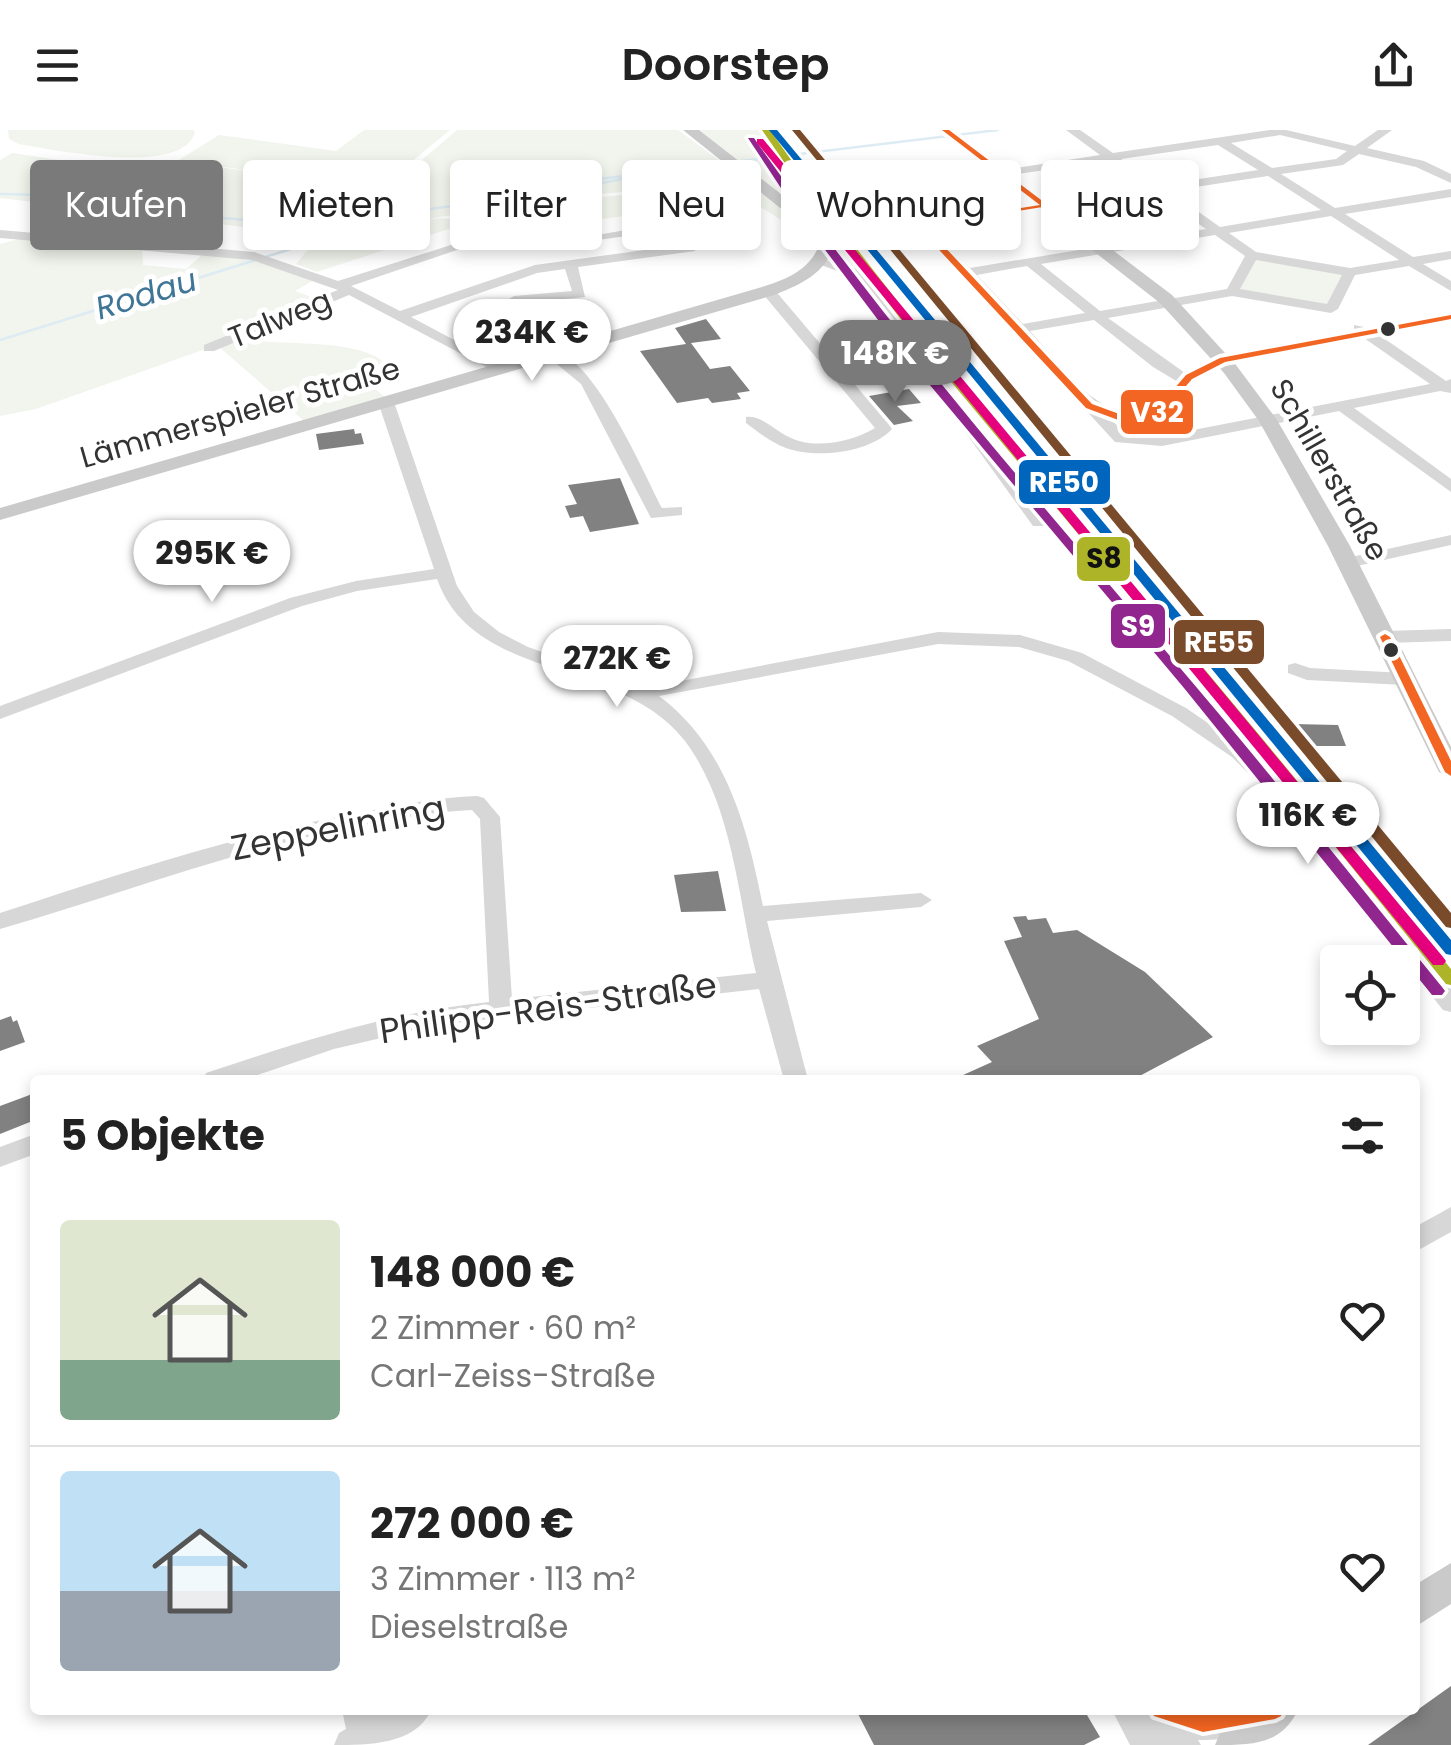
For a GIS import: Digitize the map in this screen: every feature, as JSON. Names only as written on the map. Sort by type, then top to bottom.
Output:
[{"type":"main road","points":[[690,130],[819,233],[825,250],[821,260]]},
{"type":"main road","name":"Schillerstraße","points":[[953,135],[986,160]]},
{"type":"main road","name":"Schillerstraße","points":[[1021,187],[1041,202]]},
{"type":"main road","name":"Schillerstraße","points":[[1102,250],[1170,302],[1223,360],[1268,420],[1348,564],[1404,679],[1444,749],[1451,772]]},
{"type":"main road","name":"Lämmerspieler Straße","points":[[0,514],[768,291],[798,278],[821,260]]},
{"type":"main road","points":[[1420,1604],[1451,1581]]},
{"type":"main road","points":[[1236,1745],[1271,1715]]},
{"type":"street","points":[[1072,130],[1115,160]]},
{"type":"street","points":[[1203,130],[1451,287]]},
{"type":"street","points":[[1199,183],[1343,161],[1386,130]]},
{"type":"street","points":[[1021,170],[1284,132],[1423,165],[1451,179]]},
{"type":"street","points":[[1423,165],[1437,160]]},
{"type":"street","points":[[1199,234],[1451,193]]},
{"type":"street","points":[[1199,218],[1252,255],[1350,272],[1451,255]]},
{"type":"street","points":[[398,316],[528,271],[690,248],[673,226],[602,235]]},
{"type":"street","points":[[4,237],[164,246],[264,260],[344,288],[498,369]]},
{"type":"street","name":"Talweg","points":[[209,348],[344,288],[450,249]]},
{"type":"street","points":[[946,250],[1116,437],[1140,443],[1448,387]]},
{"type":"street","points":[[968,272],[1102,250]]},
{"type":"street","points":[[1232,292],[1252,255]]},
{"type":"street","points":[[821,260],[856,272],[1039,522]]},
{"type":"street","points":[[1030,262],[1162,368],[1186,380]]},
{"type":"street","points":[[514,300],[580,294],[570,264]]},
{"type":"street","points":[[1331,309],[1350,272]]},
{"type":"street","points":[[751,420],[804,448],[870,440],[884,430],[768,291]]},
{"type":"street","points":[[1018,328],[1232,292],[1331,309],[1448,387]]},
{"type":"street","points":[[1084,402],[1114,416],[1148,416],[1170,404],[1186,380],[1223,360],[1451,317]]},
{"type":"street","points":[[552,353],[586,382],[657,514],[676,510]]},
{"type":"street","points":[[386,402],[444,573],[460,607],[500,642],[642,694],[672,715],[708,760],[728,810],[795,1075]]},
{"type":"street","points":[[1342,406],[1451,487]]},
{"type":"street","points":[[1348,564],[1451,540]]},
{"type":"street","points":[[0,714],[296,602],[356,586],[444,573]]},
{"type":"street","points":[[1385,637],[1451,635]]},
{"type":"street","points":[[642,694],[938,638],[1008,640],[1062,652],[1179,712],[1263,774],[1451,1004]]},
{"type":"street","points":[[1295,670],[1404,679]]},
{"type":"street","name":"Zeppelinring","points":[[0,921],[161,868],[278,835],[353,820],[477,804],[490,817],[501,1007]]},
{"type":"street","points":[[754,914],[921,900]]},
{"type":"street","name":"Philipp-Reis-Straße","points":[[231,1075],[358,1034],[501,1007],[768,980]]},
{"type":"street","points":[[0,1157],[30,1146]]},
{"type":"street","points":[[1420,1237],[1451,1218]]},
{"type":"street","points":[[358,1731],[401,1715]]},
{"type":"street","points":[[1131,1715],[1148,1745]]},
{"type":"street","points":[[1161,1715],[1184,1745]]},
{"type":"street","points":[[1167,1715],[1182,1722],[1212,1725],[1255,1715]]},
{"type":"shaded area","points":[[8,130],[195,132],[185,146],[167,154],[115,157],[19,144],[9,139]]},
{"type":"shaded area","points":[[364,130],[450,130],[414,160],[243,160],[243,170],[223,167],[223,160],[179,160],[219,135],[336,151]]},
{"type":"shaded area","points":[[457,130],[678,130],[719,160],[622,160],[622,192],[602,194],[602,160],[450,160],[450,215],[430,219],[430,160],[422,160]]},
{"type":"shaded area","points":[[700,130],[760,130],[781,160],[781,196],[761,182],[761,160],[734,160]]},
{"type":"shaded area","points":[[12,153],[60,160],[30,160],[30,202],[0,198],[0,160]]},
{"type":"shaded area","points":[[223,168],[243,170],[243,227],[223,225]]},
{"type":"shaded area","points":[[761,193],[781,209],[781,220],[761,207]]},
{"type":"shaded area","points":[[622,195],[622,216],[602,219],[602,197]]},
{"type":"shaded area","points":[[450,219],[450,229],[430,235],[430,220]]},
{"type":"shaded area","points":[[22,238],[30,239],[30,250],[142,250],[143,265],[186,269],[202,255],[239,258],[319,277],[295,291],[325,302],[239,338],[362,351],[379,358],[390,369],[341,384],[353,395],[375,389],[385,397],[304,421],[217,345],[36,409],[0,416],[0,244]]},
{"type":"shaded area","points":[[384,250],[317,272],[296,264],[307,251]]},
{"type":"shaded area","points":[[830,250],[843,250],[856,268],[829,258]]},
{"type":"shaded area","points":[[1256,257],[1346,273],[1328,307],[1237,291]]},
{"type":"building","points":[[706,319],[721,339],[691,343],[710,369],[730,366],[750,391],[737,393],[741,399],[712,403],[708,398],[677,403],[640,351],[686,344],[675,328]]},
{"type":"building","points":[[909,389],[921,403],[897,406],[913,421],[894,425],[869,396]]},
{"type":"building","points":[[354,429],[355,434],[361,433],[364,444],[319,450],[316,434]]},
{"type":"building","points":[[620,478],[639,524],[590,532],[583,516],[570,518],[565,506],[577,504],[568,485]]},
{"type":"building","points":[[611,625],[621,647],[656,641],[669,670],[644,674],[638,660],[606,666],[590,628]]},
{"type":"building","points":[[1293,724],[1338,725],[1346,746],[1311,746]]},
{"type":"building","points":[[718,871],[726,911],[681,912],[674,875]]},
{"type":"building","points":[[1013,917],[1046,918],[1053,933],[1077,930],[1145,972],[1213,1037],[1141,1075],[963,1075],[992,1062],[977,1046],[1039,1019],[1004,941],[1022,937]]},
{"type":"building","points":[[11,1016],[13,1022],[17,1020],[25,1042],[0,1051],[0,1020]]},
{"type":"building","points":[[30,1095],[30,1122],[0,1134],[0,1106]]},
{"type":"building","points":[[1451,1686],[1451,1745],[1368,1745],[1410,1715],[1420,1715],[1420,1708]]},
{"type":"building","points":[[859,1715],[1087,1715],[1100,1737],[1084,1745],[874,1745]]},
{"type":"waterway","name":"Rodau","points":[[0,340],[409,212],[466,204],[492,189],[571,189],[668,170],[998,130]]},
{"type":"waterway","points":[[602,179],[622,176]]},
{"type":"waterway","points":[[0,194],[82,196],[243,220]]},
{"type":"transit line","name":"S8","points":[[766,130],[922,340],[1202,674],[1451,980]]},
{"type":"transit line","name":"RE50","points":[[773,130],[1451,950]]},
{"type":"transit line","name":"RE55","points":[[796,130],[1451,923]]},
{"type":"transit line","name":"V32","points":[[945,130],[1041,202]]},
{"type":"transit line","name":"S9","points":[[751,140],[907,351],[1188,685],[1437,991]]},
{"type":"transit line","points":[[760,141],[1438,961]]},
{"type":"transit line","name":"V32","points":[[1021,210],[1041,207]]},
{"type":"transit line","name":"V32","points":[[943,250],[1089,406],[1121,418],[1159,412],[1189,377],[1223,360],[1451,317]]},
{"type":"transit line","name":"V32","points":[[1385,637],[1451,772]]},
{"type":"transit line","name":"V32","points":[[1177,1715],[1203,1723],[1247,1715]]}]
